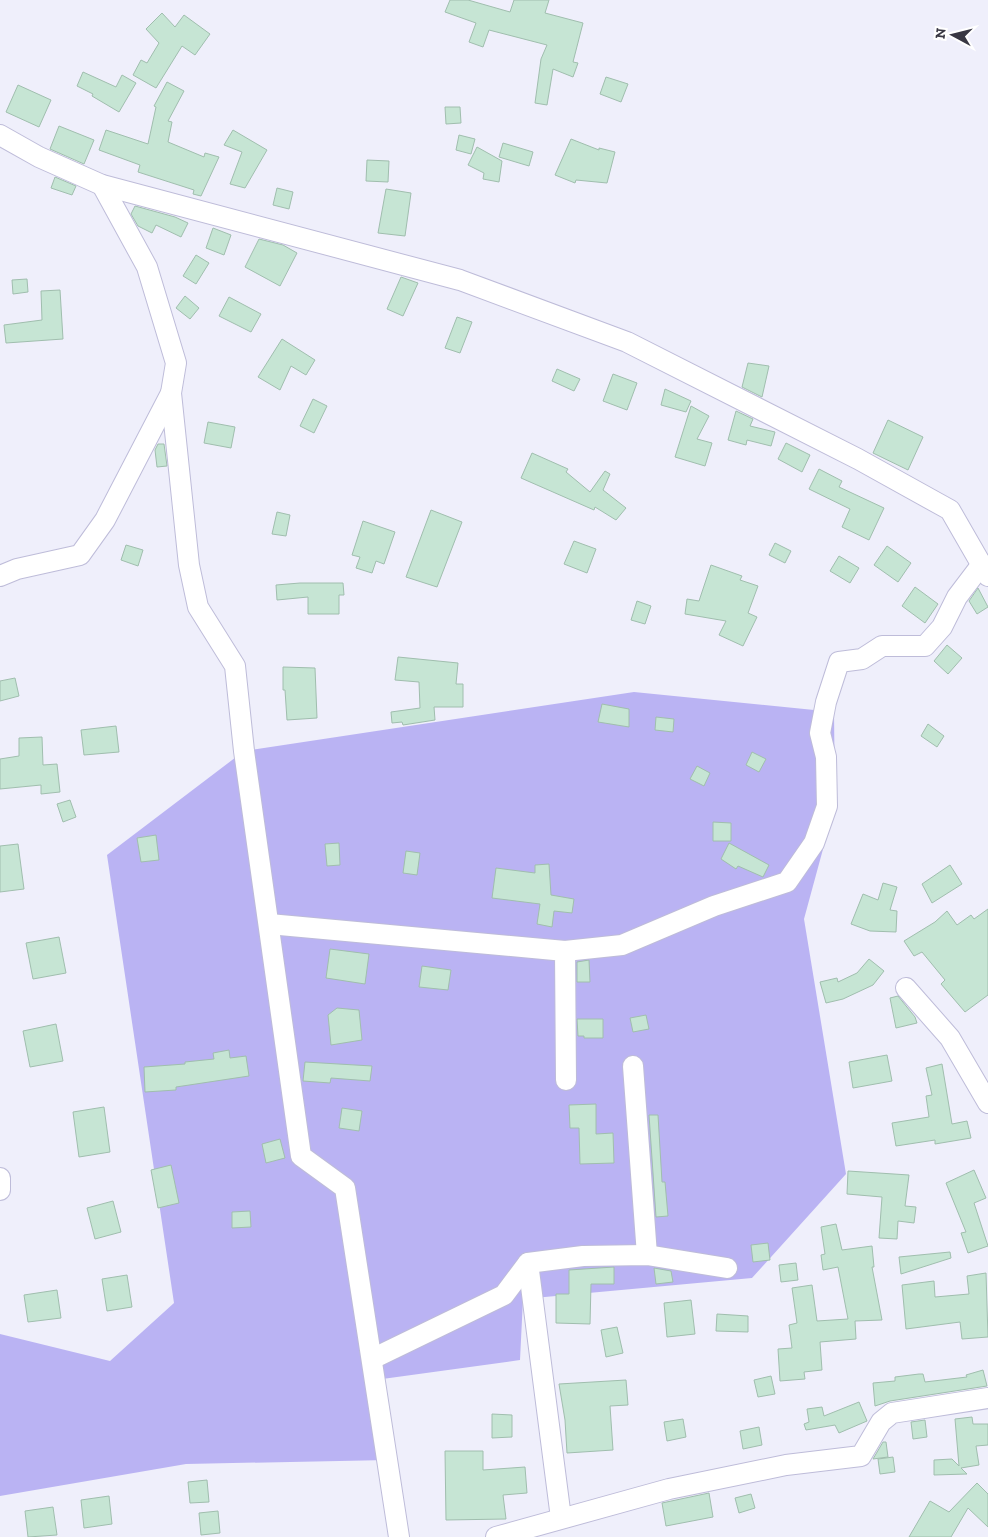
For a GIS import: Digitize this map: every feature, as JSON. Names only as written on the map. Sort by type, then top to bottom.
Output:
[{"type":"street","points":[[0,135],[39,157],[102,186],[460,280],[627,342],[800,428],[950,510],[985,570],[957,597],[942,627],[925,646],[882,646],[862,659],[839,662],[826,702],[820,733],[826,757],[827,806],[814,843],[786,882],[714,906],[622,944],[565,951],[269,924]]},
{"type":"street","points":[[102,186],[147,267],[176,363],[171,393],[189,565],[198,608],[235,666],[244,751],[301,1156],[346,1188],[399,1537]]},
{"type":"street","points":[[0,576],[17,569],[80,555],[105,520],[171,393]]},
{"type":"street","points":[[565,951],[566,1080]]},
{"type":"street","points":[[906,988],[950,1038],[988,1103]]},
{"type":"street","points":[[633,1066],[647,1255]]},
{"type":"street","points":[[0,1178],[0,1190]]},
{"type":"street","points":[[372,1359],[504,1294],[528,1263],[583,1256],[647,1255],[727,1268]]},
{"type":"street","points":[[528,1263],[561,1518]]},
{"type":"street","points":[[496,1537],[669,1489],[786,1465],[861,1456],[881,1422],[892,1414],[988,1398]]},
{"type":"shaded area","points":[[634,692],[834,712],[835,805],[804,919],[846,1174],[752,1278],[523,1299],[520,1360],[375,1380],[388,1460],[186,1464],[0,1496],[0,1334],[110,1361],[174,1303],[107,855],[244,751]]},
{"type":"building","points":[[450,0],[468,0],[510,12],[514,0],[549,0],[545,13],[583,23],[573,62],[578,63],[573,77],[553,69],[547,105],[535,103],[541,59],[547,45],[489,30],[483,47],[469,42],[476,23],[445,12]]},
{"type":"building","points":[[162,13],[175,27],[184,15],[210,34],[195,55],[182,46],[156,88],[133,75],[141,60],[147,63],[159,43],[146,29]]},
{"type":"building","points":[[83,72],[116,87],[122,75],[136,83],[119,112],[92,96],[93,94],[77,86]]},
{"type":"building","points":[[606,77],[628,84],[621,102],[600,94]]},
{"type":"building","points":[[167,82],[184,91],[168,121],[172,122],[168,142],[204,157],[205,153],[219,157],[201,196],[193,194],[194,190],[138,172],[140,165],[99,150],[106,130],[148,144],[156,107],[154,106]]},
{"type":"building","points":[[18,85],[51,100],[39,127],[6,112]]},
{"type":"building","points":[[445,107],[460,107],[461,123],[446,124]]},
{"type":"building","points":[[59,126],[94,140],[84,164],[50,149]]},
{"type":"building","points":[[233,130],[267,150],[245,188],[230,184],[242,152],[224,145]]},
{"type":"building","points":[[459,135],[475,139],[471,154],[456,150]]},
{"type":"building","points":[[571,139],[599,150],[599,148],[615,152],[607,183],[576,180],[575,183],[555,175]]},
{"type":"building","points":[[503,143],[533,152],[529,166],[499,157]]},
{"type":"building","points":[[477,147],[502,161],[499,182],[483,179],[484,173],[468,165]]},
{"type":"building","points":[[367,160],[389,161],[388,182],[366,181]]},
{"type":"building","points":[[55,177],[76,186],[72,195],[51,188]]},
{"type":"building","points":[[277,188],[293,192],[289,209],[273,205]]},
{"type":"building","points":[[386,189],[411,193],[405,236],[378,233]]},
{"type":"building","points":[[135,206],[175,217],[188,223],[181,237],[156,225],[152,233],[138,226],[131,214]]},
{"type":"building","points":[[213,228],[231,235],[224,255],[206,248]]},
{"type":"building","points":[[259,239],[283,245],[297,253],[280,286],[245,267]]},
{"type":"building","points":[[196,255],[209,263],[196,284],[183,276]]},
{"type":"building","points":[[401,277],[418,283],[403,316],[387,309]]},
{"type":"building","points":[[27,279],[28,292],[13,294],[12,280]]},
{"type":"building","points":[[60,290],[63,339],[6,343],[4,325],[42,320],[41,291]]},
{"type":"building","points":[[185,296],[199,308],[190,319],[176,308]]},
{"type":"building","points":[[229,297],[261,314],[251,332],[219,316]]},
{"type":"building","points":[[457,317],[472,322],[460,353],[445,348]]},
{"type":"building","points":[[282,339],[315,360],[306,375],[291,366],[280,390],[258,377]]},
{"type":"building","points":[[748,363],[769,366],[762,397],[742,387]]},
{"type":"building","points":[[557,369],[580,379],[574,391],[552,381]]},
{"type":"building","points":[[613,374],[637,383],[627,410],[603,401]]},
{"type":"building","points":[[665,389],[691,401],[686,412],[661,405]]},
{"type":"building","points":[[313,399],[327,406],[314,433],[300,426]]},
{"type":"building","points":[[691,406],[709,416],[697,439],[712,443],[705,466],[675,457]]},
{"type":"building","points":[[736,411],[753,419],[750,426],[775,432],[771,446],[747,440],[746,445],[728,440]]},
{"type":"building","points":[[888,420],[923,437],[908,470],[873,453]]},
{"type":"building","points":[[208,422],[235,427],[231,448],[204,443]]},
{"type":"building","points":[[786,443],[810,455],[802,472],[778,459]]},
{"type":"building","points":[[158,444],[164,444],[167,466],[157,467],[155,450]]},
{"type":"building","points":[[532,453],[568,469],[566,472],[590,492],[605,471],[610,474],[603,490],[626,508],[616,520],[595,507],[594,510],[521,478]]},
{"type":"building","points":[[819,469],[842,481],[839,487],[884,508],[869,540],[842,527],[850,509],[809,489]]},
{"type":"building","points":[[431,510],[462,522],[437,587],[406,577]]},
{"type":"building","points":[[277,512],[290,515],[286,536],[272,534]]},
{"type":"building","points":[[363,521],[395,532],[384,564],[376,561],[372,573],[356,568],[360,557],[352,555]]},
{"type":"building","points":[[574,541],[596,549],[587,573],[564,564]]},
{"type":"building","points":[[775,543],[791,551],[785,563],[769,555]]},
{"type":"building","points":[[126,545],[143,550],[138,566],[121,560]]},
{"type":"building","points":[[887,546],[911,563],[898,582],[874,565]]},
{"type":"building","points":[[839,556],[859,568],[850,583],[830,571]]},
{"type":"building","points":[[711,565],[742,576],[740,580],[758,586],[748,613],[757,617],[743,646],[719,635],[726,621],[685,614],[687,599],[699,601]]},
{"type":"building","points":[[343,583],[344,595],[339,595],[339,614],[308,614],[308,597],[277,600],[276,585]]},
{"type":"building","points":[[915,587],[938,604],[925,623],[902,606]]},
{"type":"building","points":[[978,588],[988,607],[977,614],[969,601]]},
{"type":"building","points":[[637,601],[651,606],[645,624],[631,620]]},
{"type":"building","points":[[947,645],[962,658],[948,674],[934,661]]},
{"type":"building","points":[[398,657],[458,663],[456,684],[463,684],[463,707],[434,707],[435,720],[403,725],[402,722],[392,723],[391,712],[420,708],[419,682],[395,680]]},
{"type":"building","points":[[283,667],[315,668],[317,718],[287,720],[285,690],[283,690]]},
{"type":"building","points":[[15,678],[19,696],[0,701],[0,681]]},
{"type":"building","points":[[602,704],[629,709],[629,727],[598,722]]},
{"type":"building","points":[[656,717],[674,719],[673,732],[655,730]]},
{"type":"building","points":[[928,724],[944,736],[937,747],[921,736]]},
{"type":"building","points":[[116,726],[119,752],[84,755],[81,730]]},
{"type":"building","points":[[42,737],[43,765],[57,764],[60,792],[41,794],[41,785],[0,789],[0,759],[19,756],[19,738]]},
{"type":"building","points":[[752,752],[766,759],[759,772],[746,765]]},
{"type":"building","points":[[697,766],[710,773],[704,786],[690,779]]},
{"type":"building","points":[[70,800],[76,817],[63,822],[57,804]]},
{"type":"building","points":[[713,822],[731,823],[731,841],[713,841]]},
{"type":"building","points":[[156,835],[159,860],[141,862],[137,838]]},
{"type":"building","points":[[339,843],[340,865],[327,866],[325,844]]},
{"type":"building","points":[[729,843],[769,865],[763,877],[738,866],[736,869],[721,859]]},
{"type":"building","points":[[18,844],[24,889],[0,892],[0,846]]},
{"type":"building","points":[[406,851],[420,853],[417,875],[403,873]]},
{"type":"building","points":[[549,864],[551,895],[574,899],[572,913],[554,911],[552,927],[537,924],[540,904],[492,898],[496,868],[535,873],[535,865]]},
{"type":"building","points":[[950,865],[962,884],[932,903],[922,884]]},
{"type":"building","points":[[883,883],[897,887],[890,910],[897,911],[896,932],[870,931],[851,924],[863,894],[878,900]]},
{"type":"building","points":[[988,909],[988,995],[965,1012],[941,984],[945,980],[922,952],[914,956],[904,941],[935,922],[947,911],[957,925],[971,915],[974,919]]},
{"type":"building","points":[[59,937],[66,973],[33,979],[26,943]]},
{"type":"building","points":[[330,949],[369,954],[365,984],[326,978]]},
{"type":"building","points":[[869,959],[884,971],[873,985],[843,999],[826,1003],[820,982],[837,978],[838,982],[857,973]]},
{"type":"building","points":[[589,960],[590,982],[577,982],[577,962]]},
{"type":"building","points":[[422,966],[451,970],[448,990],[419,987]]},
{"type":"building","points":[[898,996],[915,1017],[917,1023],[896,1028],[890,998]]},
{"type":"building","points":[[337,1008],[359,1010],[362,1040],[331,1045],[328,1015]]},
{"type":"building","points":[[646,1015],[649,1029],[633,1032],[630,1018]]},
{"type":"building","points":[[577,1019],[603,1019],[603,1038],[584,1038],[584,1036],[578,1036]]},
{"type":"building","points":[[56,1024],[63,1061],[30,1067],[23,1031]]},
{"type":"building","points":[[229,1050],[230,1058],[246,1056],[249,1076],[176,1087],[176,1090],[145,1092],[144,1067],[185,1064],[185,1062],[214,1059],[213,1053]]},
{"type":"building","points":[[887,1055],[892,1081],[853,1088],[849,1062]]},
{"type":"building","points":[[305,1062],[372,1066],[370,1081],[331,1078],[330,1083],[303,1081]]},
{"type":"building","points":[[942,1064],[952,1124],[967,1121],[971,1138],[935,1144],[935,1140],[896,1146],[892,1123],[929,1117],[926,1096],[932,1095],[926,1068]]},
{"type":"building","points":[[596,1104],[596,1134],[613,1133],[614,1163],[580,1164],[579,1128],[570,1128],[569,1105]]},
{"type":"building","points":[[104,1107],[110,1152],[79,1157],[73,1112]]},
{"type":"building","points":[[342,1108],[362,1111],[359,1131],[339,1128]]},
{"type":"building","points":[[649,1115],[658,1115],[662,1182],[665,1182],[668,1216],[656,1217]]},
{"type":"building","points":[[280,1139],[285,1158],[266,1163],[262,1144]]},
{"type":"building","points":[[171,1165],[179,1203],[158,1208],[151,1170]]},
{"type":"building","points":[[974,1170],[986,1198],[974,1203],[988,1246],[968,1253],[961,1233],[966,1232],[946,1183]]},
{"type":"building","points":[[848,1171],[909,1175],[905,1206],[916,1207],[914,1223],[898,1221],[897,1239],[879,1238],[882,1197],[847,1194]]},
{"type":"building","points":[[113,1201],[121,1232],[95,1239],[87,1208]]},
{"type":"building","points":[[250,1211],[251,1227],[232,1228],[232,1212]]},
{"type":"building","points":[[836,1224],[842,1250],[872,1246],[874,1267],[872,1267],[882,1320],[855,1321],[856,1339],[820,1342],[822,1370],[804,1372],[805,1379],[780,1381],[778,1349],[792,1348],[789,1325],[797,1323],[792,1288],[812,1285],[817,1321],[848,1319],[838,1267],[823,1270],[821,1255],[825,1254],[821,1227]]},
{"type":"building","points":[[768,1243],[770,1260],[753,1262],[751,1245]]},
{"type":"building","points":[[950,1252],[951,1258],[901,1274],[899,1257]]},
{"type":"building","points":[[796,1263],[798,1280],[781,1282],[779,1265]]},
{"type":"building","points":[[614,1267],[614,1284],[591,1284],[590,1324],[556,1323],[556,1294],[569,1294],[569,1270]]},
{"type":"building","points":[[654,1268],[671,1271],[673,1282],[656,1284]]},
{"type":"building","points":[[986,1273],[988,1337],[962,1339],[960,1322],[906,1329],[902,1285],[934,1281],[935,1297],[969,1294],[967,1276]]},
{"type":"building","points":[[127,1275],[132,1307],[107,1311],[102,1279]]},
{"type":"building","points":[[57,1290],[61,1318],[28,1322],[24,1295]]},
{"type":"building","points":[[691,1300],[695,1334],[667,1337],[664,1303]]},
{"type":"building","points":[[717,1314],[748,1316],[748,1332],[716,1331]]},
{"type":"building","points":[[617,1327],[623,1353],[606,1357],[601,1330]]},
{"type":"building","points":[[983,1370],[987,1386],[890,1401],[875,1406],[873,1383],[895,1381],[895,1377],[919,1374],[923,1374],[925,1382],[967,1377],[966,1375]]},
{"type":"building","points":[[771,1376],[775,1394],[758,1397],[754,1380]]},
{"type":"building","points":[[626,1380],[628,1405],[610,1406],[613,1450],[567,1453],[565,1420],[559,1384]]},
{"type":"building","points":[[859,1402],[867,1421],[839,1433],[835,1425],[806,1430],[804,1424],[809,1422],[807,1409],[822,1407],[824,1416]]},
{"type":"building","points":[[492,1414],[512,1415],[512,1437],[492,1438]]},
{"type":"building","points":[[972,1417],[973,1424],[988,1424],[988,1445],[976,1446],[979,1465],[961,1468],[967,1474],[934,1475],[934,1460],[952,1459],[959,1466],[955,1419]]},
{"type":"building","points":[[683,1419],[686,1437],[667,1441],[664,1422]]},
{"type":"building","points":[[925,1420],[927,1437],[913,1439],[911,1422]]},
{"type":"building","points":[[759,1427],[762,1445],[743,1449],[740,1431]]},
{"type":"building","points":[[883,1442],[886,1442],[888,1457],[873,1459]]},
{"type":"building","points":[[445,1451],[483,1451],[483,1470],[525,1467],[527,1493],[503,1495],[506,1519],[446,1520]]},
{"type":"building","points":[[893,1457],[895,1472],[880,1474],[878,1459]]},
{"type":"building","points":[[207,1480],[209,1502],[190,1503],[188,1482]]},
{"type":"building","points":[[977,1483],[988,1494],[988,1527],[968,1508],[951,1537],[909,1537],[930,1501],[949,1512]]},
{"type":"building","points":[[709,1493],[713,1517],[666,1526],[662,1503]]},
{"type":"building","points":[[751,1494],[755,1508],[739,1513],[735,1498]]},
{"type":"building","points":[[109,1496],[112,1524],[84,1528],[81,1500]]},
{"type":"building","points":[[53,1507],[57,1535],[28,1537],[25,1511]]},
{"type":"building","points":[[218,1511],[220,1533],[201,1535],[199,1513]]}]
